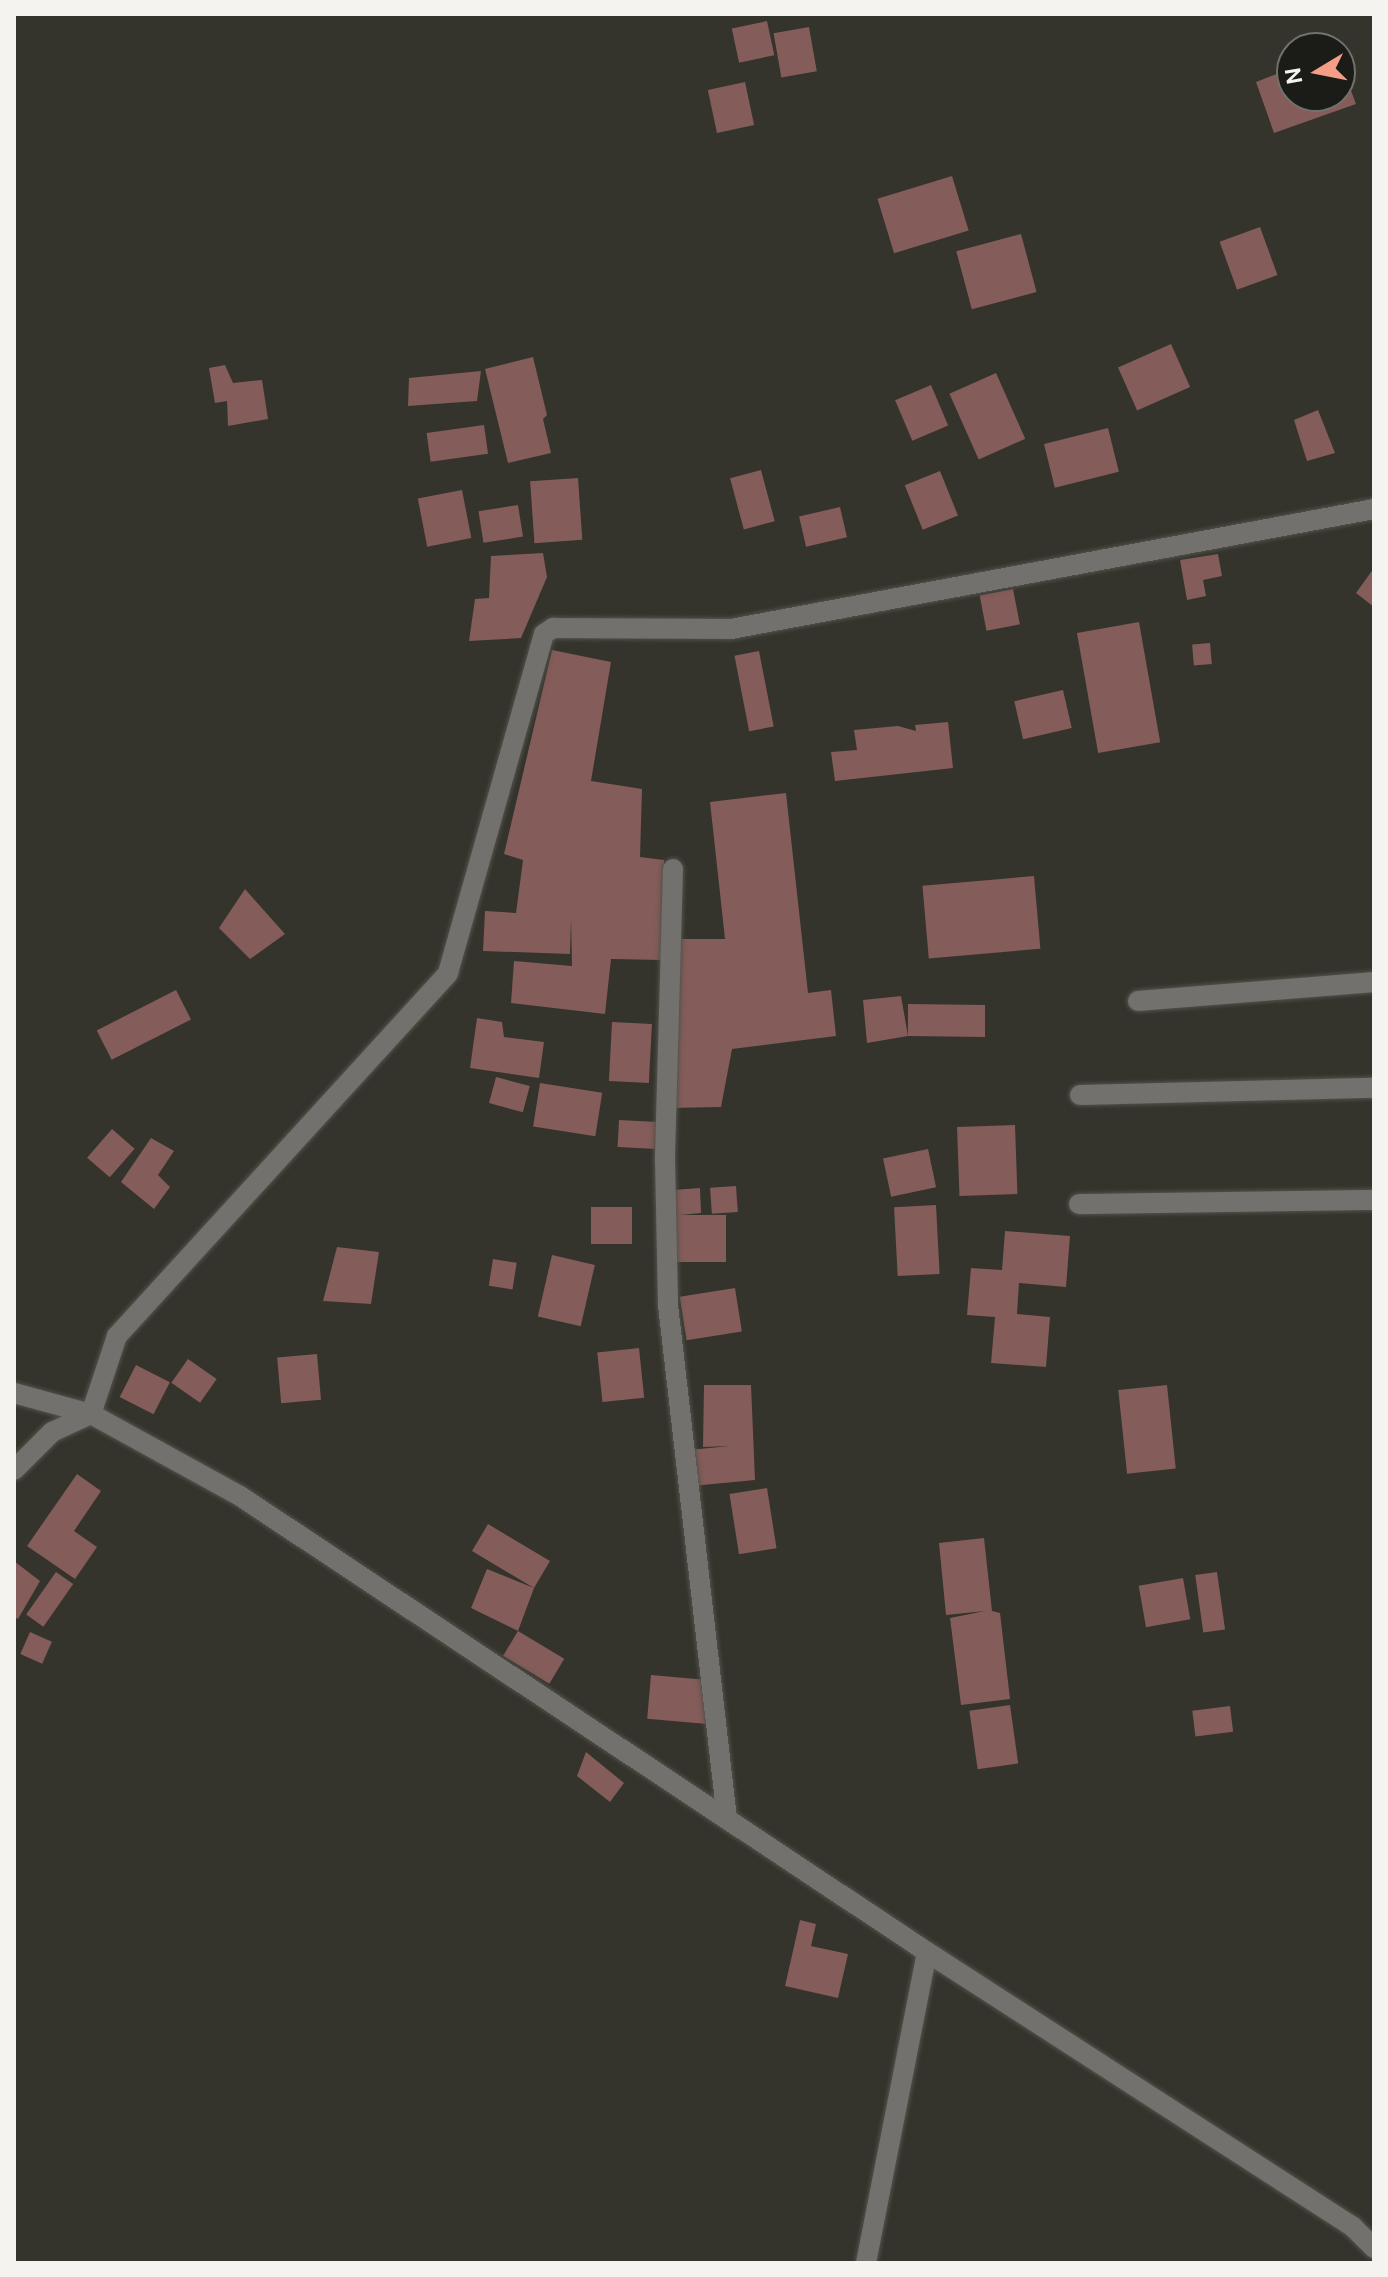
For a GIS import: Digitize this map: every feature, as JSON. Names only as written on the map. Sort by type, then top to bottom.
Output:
[{"type":"street","points":[[14,1470],[52,1432],[91,1414],[117,1336],[448,973],[544,634],[553,628],[731,629],[1374,509]]},
{"type":"street","points":[[673,869],[665,1160],[668,1305],[727,1819]]},
{"type":"street","points":[[1138,1001],[1374,982]]},
{"type":"street","points":[[1080,1095],[1374,1088]]},
{"type":"street","points":[[1079,1204],[1374,1200]]},
{"type":"street","points":[[14,1393],[91,1414],[240,1496],[927,1952],[1353,2227],[1374,2248]]},
{"type":"street","points":[[866,2263],[927,1952]]},
{"type":"building","points":[[767,21],[774,55],[739,63],[732,28]]},
{"type":"building","points":[[809,27],[817,71],[781,78],[774,33]]},
{"type":"building","points":[[1276,74],[1276,112],[1333,112],[1274,133],[1256,82]]},
{"type":"building","points":[[745,82],[754,125],[717,133],[708,90]]},
{"type":"building","points":[[952,176],[969,231],[894,253],[877,199]]},
{"type":"building","points":[[1260,227],[1277,275],[1237,290],[1220,242]]},
{"type":"building","points":[[1021,234],[1037,292],[972,309],[956,251]]},
{"type":"building","points":[[1171,344],[1190,387],[1137,411],[1118,368]]},
{"type":"building","points":[[533,357],[547,415],[543,419],[551,453],[508,463],[485,369]]},
{"type":"building","points":[[225,365],[233,383],[262,380],[268,419],[228,426],[227,401],[215,403],[209,368]]},
{"type":"building","points":[[481,371],[477,401],[408,406],[409,378]]},
{"type":"building","points":[[996,373],[1025,439],[979,460],[949,394]]},
{"type":"building","points":[[931,385],[948,426],[912,441],[895,400]]},
{"type":"building","points":[[1318,410],[1335,453],[1307,461],[1294,420]]},
{"type":"building","points":[[484,425],[488,454],[431,462],[427,433]]},
{"type":"building","points":[[1108,428],[1119,472],[1055,488],[1044,444]]},
{"type":"building","points":[[761,470],[775,521],[744,529],[730,478]]},
{"type":"building","points":[[940,471],[958,516],[923,530],[905,485]]},
{"type":"building","points":[[578,478],[582,540],[534,543],[530,481]]},
{"type":"building","points":[[462,490],[471,538],[427,547],[418,499]]},
{"type":"building","points":[[518,505],[523,537],[483,543],[478,511]]},
{"type":"building","points":[[840,507],[847,537],[806,547],[799,516]]},
{"type":"building","points":[[543,553],[547,577],[521,638],[469,641],[475,599],[489,598],[491,556]]},
{"type":"building","points":[[1218,554],[1222,576],[1203,580],[1206,596],[1187,600],[1180,560]]},
{"type":"building","points":[[1374,568],[1374,607],[1356,593]]},
{"type":"building","points":[[1013,589],[1020,624],[986,631],[980,595]]},
{"type":"building","points":[[1139,622],[1160,742],[1098,753],[1077,633]]},
{"type":"building","points":[[1210,643],[1212,664],[1194,665],[1192,645]]},
{"type":"building","points":[[552,650],[611,662],[591,781],[642,789],[640,857],[664,860],[663,960],[611,959],[605,1014],[511,1003],[514,961],[572,966],[571,919],[570,954],[483,951],[485,911],[516,913],[523,860],[504,854]]},
{"type":"building","points":[[759,651],[774,727],[749,731],[734,656]]},
{"type":"building","points":[[1063,690],[1072,728],[1023,739],[1014,701]]},
{"type":"building","points":[[948,722],[953,768],[835,781],[831,752],[857,750],[854,730],[898,726],[916,731],[915,725]]},
{"type":"building","points":[[786,793],[808,993],[831,990],[836,1036],[732,1049],[721,1107],[670,1108],[676,939],[725,939],[710,802]]},
{"type":"building","points":[[1034,876],[1040,949],[929,958],[922,886]]},
{"type":"building","points":[[245,889],[285,934],[250,959],[219,928]]},
{"type":"building","points":[[176,990],[191,1019],[112,1060],[97,1030]]},
{"type":"building","points":[[901,996],[908,1036],[867,1043],[863,1000]]},
{"type":"building","points":[[908,1004],[985,1005],[985,1037],[908,1036]]},
{"type":"building","points":[[477,1018],[502,1022],[504,1037],[544,1042],[539,1078],[470,1068]]},
{"type":"building","points":[[612,1022],[652,1024],[649,1083],[609,1081]]},
{"type":"building","points":[[496,1077],[530,1086],[523,1112],[489,1103]]},
{"type":"building","points":[[540,1083],[602,1093],[595,1136],[533,1126]]},
{"type":"building","points":[[619,1120],[663,1122],[662,1149],[618,1147]]},
{"type":"building","points":[[1015,1125],[1017,1194],[959,1196],[957,1127]]},
{"type":"building","points":[[112,1129],[135,1149],[110,1177],[87,1158]]},
{"type":"building","points":[[151,1138],[174,1151],[158,1175],[170,1187],[154,1209],[121,1182]]},
{"type":"building","points":[[928,1149],[936,1187],[891,1197],[883,1159]]},
{"type":"building","points":[[736,1186],[738,1212],[712,1214],[710,1188]]},
{"type":"building","points":[[700,1188],[701,1213],[680,1215],[726,1215],[726,1262],[675,1262],[673,1190]]},
{"type":"building","points":[[936,1205],[940,1274],[898,1276],[894,1207]]},
{"type":"building","points":[[591,1207],[632,1207],[632,1244],[591,1244]]},
{"type":"building","points":[[1005,1231],[1070,1236],[1066,1287],[1019,1283],[1017,1314],[1050,1317],[1046,1367],[991,1363],[995,1317],[967,1315],[971,1268],[1002,1270]]},
{"type":"building","points":[[337,1247],[379,1252],[371,1304],[323,1301]]},
{"type":"building","points":[[552,1255],[595,1265],[581,1326],[538,1316]]},
{"type":"building","points":[[493,1259],[517,1263],[512,1289],[489,1286]]},
{"type":"building","points":[[735,1288],[742,1331],[687,1340],[680,1297]]},
{"type":"building","points":[[639,1348],[644,1398],[602,1402],[597,1352]]},
{"type":"building","points":[[317,1354],[321,1400],[281,1403],[277,1357]]},
{"type":"building","points":[[188,1359],[217,1379],[200,1403],[171,1383]]},
{"type":"building","points":[[136,1365],[170,1382],[154,1414],[120,1397]]},
{"type":"building","points":[[704,1385],[751,1385],[755,1480],[692,1486],[689,1450],[730,1446],[703,1447]]},
{"type":"building","points":[[1167,1385],[1176,1469],[1127,1474],[1118,1390]]},
{"type":"building","points":[[77,1474],[101,1491],[74,1531],[97,1547],[75,1579],[27,1546]]},
{"type":"building","points":[[767,1488],[777,1548],[739,1554],[729,1494]]},
{"type":"building","points":[[488,1524],[550,1561],[534,1588],[472,1551]]},
{"type":"building","points":[[984,1538],[992,1611],[1000,1613],[1010,1699],[961,1705],[950,1618],[985,1611],[946,1615],[939,1543]]},
{"type":"building","points":[[14,1561],[40,1581],[18,1619],[14,1617]]},
{"type":"building","points":[[487,1569],[534,1588],[518,1631],[471,1608]]},
{"type":"building","points":[[56,1572],[73,1584],[43,1627],[26,1615]]},
{"type":"building","points":[[1217,1572],[1225,1629],[1203,1632],[1195,1575]]},
{"type":"building","points":[[1183,1578],[1190,1619],[1146,1627],[1139,1586]]},
{"type":"building","points":[[518,1631],[564,1659],[549,1684],[503,1656]]},
{"type":"building","points":[[30,1632],[52,1642],[42,1664],[20,1654]]},
{"type":"building","points":[[651,1675],[711,1680],[707,1724],[647,1719]]},
{"type":"building","points":[[1010,1705],[1018,1763],[978,1769],[969,1711]]},
{"type":"building","points":[[1230,1706],[1233,1732],[1195,1736],[1192,1711]]},
{"type":"building","points":[[586,1752],[624,1783],[610,1802],[577,1776]]},
{"type":"building","points":[[800,1920],[816,1924],[811,1946],[848,1954],[838,1998],[785,1986]]}]
